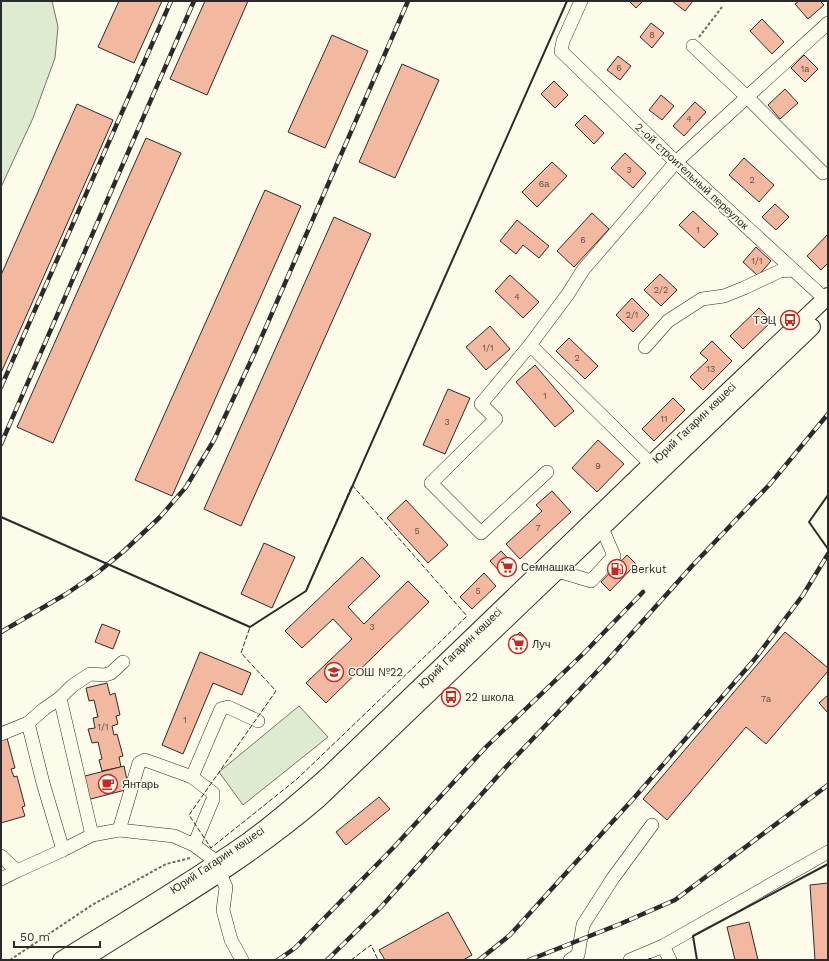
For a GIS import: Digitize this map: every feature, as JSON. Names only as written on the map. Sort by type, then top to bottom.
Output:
[{"type":"main road","name":"Юрий Гагарин көшесі","points":[[61,960],[249,841],[280,817],[328,775],[655,468],[827,302]]},
{"type":"main road","name":"Юрий Гагарин көшесі","points":[[83,960],[214,863],[287,827],[318,800],[558,571],[602,528],[655,468]]},
{"type":"street","name":"2-ой строительный переулок","points":[[581,1],[563,41],[561,51],[676,162],[827,302]]},
{"type":"street","points":[[547,472],[481,532],[432,483],[496,419],[481,404],[530,345],[568,294],[583,270],[676,162],[828,23]]},
{"type":"street","points":[[693,46],[747,97],[823,173]]},
{"type":"street","points":[[645,347],[668,321],[702,299],[724,296],[780,271],[793,270]]},
{"type":"street","points":[[530,345],[655,468]]},
{"type":"street","points":[[558,571],[591,581],[614,556],[602,528]]},
{"type":"street","points":[[1,734],[28,723],[60,698],[72,686],[90,674],[105,675],[111,673],[123,662]]},
{"type":"street","points":[[60,698],[92,835]]},
{"type":"street","points":[[192,777],[221,709],[228,707],[258,721]]},
{"type":"street","points":[[28,723],[43,783],[63,850]]},
{"type":"street","points":[[119,830],[139,763],[145,760],[192,777],[213,793],[213,799],[194,845]]},
{"type":"street","points":[[570,960],[578,955],[583,925],[652,825]]},
{"type":"street","points":[[1,879],[92,835],[119,830],[174,836],[194,845],[214,863],[226,887],[223,910],[231,940],[242,960]]},
{"type":"street","points":[[630,960],[663,946],[828,852]]},
{"type":"street","points":[[1,856],[17,871]]},
{"type":"street","points":[[663,946],[670,960]]},
{"type":"path","points":[[693,46],[722,8]]},
{"type":"path","points":[[10,960],[92,905],[166,864],[214,863]]},
{"type":"green space","points":[[1,1],[52,1],[58,27],[55,58],[33,118],[1,187]]},
{"type":"green space","points":[[299,706],[328,737],[243,805],[219,772]]},
{"type":"building","points":[[119,1],[162,1],[134,63],[98,47]]},
{"type":"building","points":[[205,1],[248,1],[207,95],[170,79]]},
{"type":"building","points":[[629,1],[643,1],[636,8]]},
{"type":"building","points":[[672,1],[693,1],[685,11]]},
{"type":"building","points":[[799,1],[820,1],[824,5],[808,19],[795,4]]},
{"type":"building","points":[[762,19],[784,42],[772,54],[750,31]]},
{"type":"building","points":[[651,23],[664,33],[652,48],[640,37]]},
{"type":"building","points":[[332,35],[368,51],[325,148],[288,132]]},
{"type":"building","points":[[804,55],[818,69],[805,82],[791,68]]},
{"type":"building","points":[[618,56],[631,66],[620,80],[607,70]]},
{"type":"building","points":[[402,64],[439,80],[395,178],[359,162]]},
{"type":"building","points":[[554,81],[568,95],[555,108],[541,94]]},
{"type":"building","points":[[785,89],[798,103],[780,119],[768,105]]},
{"type":"building","points":[[661,95],[674,106],[662,120],[649,110]]},
{"type":"building","points":[[695,102],[706,112],[684,136],[673,126]]},
{"type":"building","points":[[77,104],[113,120],[1,373],[1,275]]},
{"type":"building","points":[[585,115],[604,133],[594,144],[575,125]]},
{"type":"building","points":[[146,138],[181,153],[53,443],[17,427]]},
{"type":"building","points":[[625,153],[646,173],[633,188],[611,168]]},
{"type":"building","points":[[744,158],[774,185],[759,202],[729,175]]},
{"type":"building","points":[[552,162],[567,176],[537,207],[522,192]]},
{"type":"building","points":[[265,190],[301,206],[172,496],[135,480]]},
{"type":"building","points":[[775,204],[789,217],[776,230],[762,217]]},
{"type":"building","points":[[693,211],[718,234],[704,248],[679,225]]},
{"type":"building","points":[[592,213],[609,229],[574,267],[557,251]]},
{"type":"building","points":[[334,217],[371,234],[241,526],[204,509]]},
{"type":"building","points":[[517,220],[549,246],[539,258],[523,245],[516,254],[500,241]]},
{"type":"building","points":[[828,234],[828,263],[821,270],[807,256]]},
{"type":"building","points":[[756,247],[771,261],[758,276],[743,262]]},
{"type":"building","points":[[660,274],[677,290],[661,306],[644,290]]},
{"type":"building","points":[[510,275],[539,302],[523,318],[495,291]]},
{"type":"building","points":[[632,298],[649,315],[633,332],[616,315]]},
{"type":"building","points":[[759,308],[772,321],[743,349],[730,336]]},
{"type":"building","points":[[490,326],[510,349],[486,370],[466,347]]},
{"type":"building","points":[[569,338],[598,366],[585,379],[556,351]]},
{"type":"building","points":[[712,341],[732,361],[703,390],[690,377],[708,360],[700,353]]},
{"type":"building","points":[[535,365],[574,411],[555,427],[516,382]]},
{"type":"building","points":[[448,389],[470,398],[445,454],[423,445]]},
{"type":"building","points":[[673,398],[685,410],[654,441],[642,429]]},
{"type":"building","points":[[598,440],[624,464],[597,492],[572,468]]},
{"type":"building","points":[[552,491],[571,512],[520,559],[506,544],[542,511],[536,505]]},
{"type":"building","points":[[406,500],[448,545],[428,563],[387,518]]},
{"type":"building","points":[[264,543],[295,557],[272,608],[241,594]]},
{"type":"building","points":[[501,551],[515,566],[504,576],[490,561]]},
{"type":"building","points":[[627,555],[636,564],[610,591],[601,582]]},
{"type":"building","points":[[362,557],[380,576],[348,607],[364,624],[408,581],[429,602],[326,703],[306,683],[352,639],[333,619],[302,648],[285,631]]},
{"type":"building","points":[[484,573],[496,586],[472,609],[460,597]]},
{"type":"building","points":[[102,624],[120,631],[113,649],[95,642]]},
{"type":"building","points":[[520,632],[527,640],[515,652],[508,644]]},
{"type":"building","points":[[785,632],[828,668],[828,671],[766,744],[746,727],[667,820],[643,799]]},
{"type":"building","points":[[200,652],[251,673],[242,695],[213,683],[183,754],[162,745]]},
{"type":"building","points":[[107,683],[110,695],[115,693],[120,715],[116,716],[118,724],[112,726],[114,735],[117,734],[123,756],[119,757],[121,767],[102,771],[99,760],[102,759],[98,742],[92,743],[88,729],[95,728],[93,718],[98,717],[94,700],[89,701],[86,688]]},
{"type":"building","points":[[828,695],[828,713],[819,703]]},
{"type":"building","points":[[7,738],[15,768],[11,769],[14,777],[17,776],[25,806],[22,807],[25,816],[1,823],[1,740]]},
{"type":"building","points":[[124,766],[129,789],[87,800],[81,777]]},
{"type":"building","points":[[379,797],[390,809],[346,845],[336,832]]},
{"type":"building","points":[[828,883],[828,960],[815,960],[810,885]]},
{"type":"building","points":[[448,912],[472,955],[463,960],[385,960],[379,950]]},
{"type":"building","points":[[749,922],[758,960],[735,960],[727,927]]},
{"type":"railway","points":[[1,387],[171,1]]},
{"type":"railway","points":[[1,444],[194,1]]},
{"type":"railway","points":[[1,632],[66,594],[97,573],[124,551],[160,517],[186,487],[214,440],[255,352],[408,1]]},
{"type":"railway","points":[[327,960],[381,907],[505,768],[607,661],[692,566],[770,484],[828,414]]},
{"type":"railway","points":[[479,960],[510,935],[634,798],[754,660],[803,595],[828,554]]},
{"type":"railway","points":[[278,960],[295,948],[394,847],[486,747],[584,653],[643,592]]},
{"type":"railway","points":[[529,960],[620,924],[675,900],[828,785]]},
{"type":"fence","points":[[352,485],[467,616],[297,779],[211,848],[189,815],[276,691],[241,653],[250,627],[306,591],[352,485]]},
{"type":"fence","points":[[351,960],[371,945],[378,960]]},
{"type":"wall","points":[[1,517],[250,627],[306,591],[567,1]]},
{"type":"wall","points":[[828,495],[809,522],[828,549]]},
{"type":"wall","points":[[697,960],[693,936],[828,864]]},
{"type":"place","name":"ТЭЦ","points":[[790,320]]},
{"type":"place","name":"Семнашка","points":[[507,567]]},
{"type":"place","name":"Berkut","points":[[617,569]]},
{"type":"place","name":"Луч","points":[[518,644]]},
{"type":"place","name":"СОШ №22","points":[[334,672]]},
{"type":"place","name":"22 школа","points":[[451,697]]},
{"type":"place","name":"Янтарь","points":[[108,784]]}]
